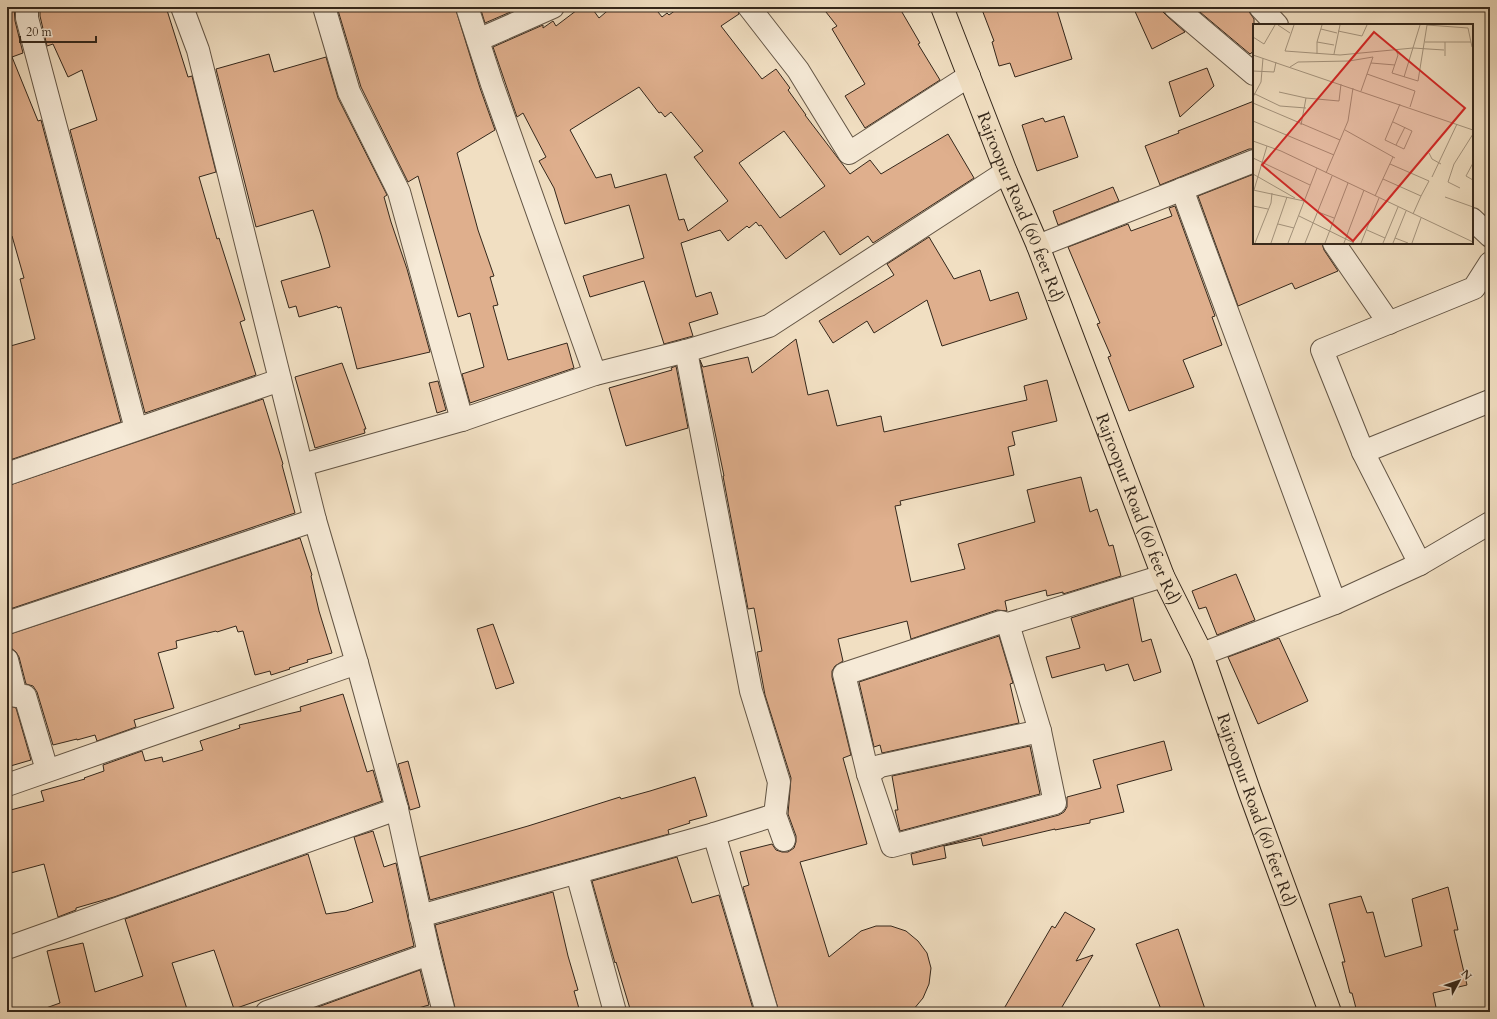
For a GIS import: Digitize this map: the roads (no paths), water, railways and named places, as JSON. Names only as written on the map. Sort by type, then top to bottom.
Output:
[{"type":"main road","name":"Rajroopur Road (60 feet Rd)","points":[[942,7],[1006,172],[1038,246],[1163,576],[1202,654],[1330,1012]]},
{"type":"street","points":[[27,7],[27,18],[136,429]]},
{"type":"street","points":[[182,7],[198,50],[315,520],[357,663],[397,809],[420,916],[444,1012]]},
{"type":"street","points":[[324,7],[349,92],[400,192],[462,420]]},
{"type":"street","points":[[467,7],[492,84],[595,374]]},
{"type":"street","points":[[478,40],[553,7]]},
{"type":"street","points":[[749,7],[798,70],[849,153],[969,76]]},
{"type":"street","points":[[1175,7],[1253,73]]},
{"type":"street","points":[[1260,7],[1276,24]]},
{"type":"street","points":[[1038,246],[1253,161]]},
{"type":"street","points":[[302,466],[462,420],[595,374],[686,351],[769,326],[1006,172]]},
{"type":"street","points":[[1182,189],[1335,603]]},
{"type":"street","points":[[1473,220],[1490,236]]},
{"type":"street","points":[[1335,244],[1389,323]]},
{"type":"street","points":[[1420,564],[1363,452],[1322,350],[1474,288],[1490,263]]},
{"type":"street","points":[[686,351],[751,691],[779,782],[776,815],[784,840]]},
{"type":"street","points":[[7,474],[280,380]]},
{"type":"street","points":[[1363,452],[1490,401]]},
{"type":"street","points":[[7,623],[315,520]]},
{"type":"street","points":[[1202,654],[1335,603],[1420,564],[1490,524]]},
{"type":"street","points":[[1008,624],[1040,731],[1055,803],[892,846],[868,774],[844,674],[1001,622],[1008,624],[1163,576]]},
{"type":"street","points":[[7,660],[16,696],[24,696],[47,770]]},
{"type":"street","points":[[7,785],[357,663]]},
{"type":"street","points":[[868,774],[880,766],[1040,731]]},
{"type":"street","points":[[7,948],[397,809]]},
{"type":"street","points":[[420,916],[714,834],[776,815]]},
{"type":"street","points":[[714,834],[767,1012]]},
{"type":"street","points":[[577,872],[615,1012]]},
{"type":"street","points":[[267,1012],[429,954]]}]
